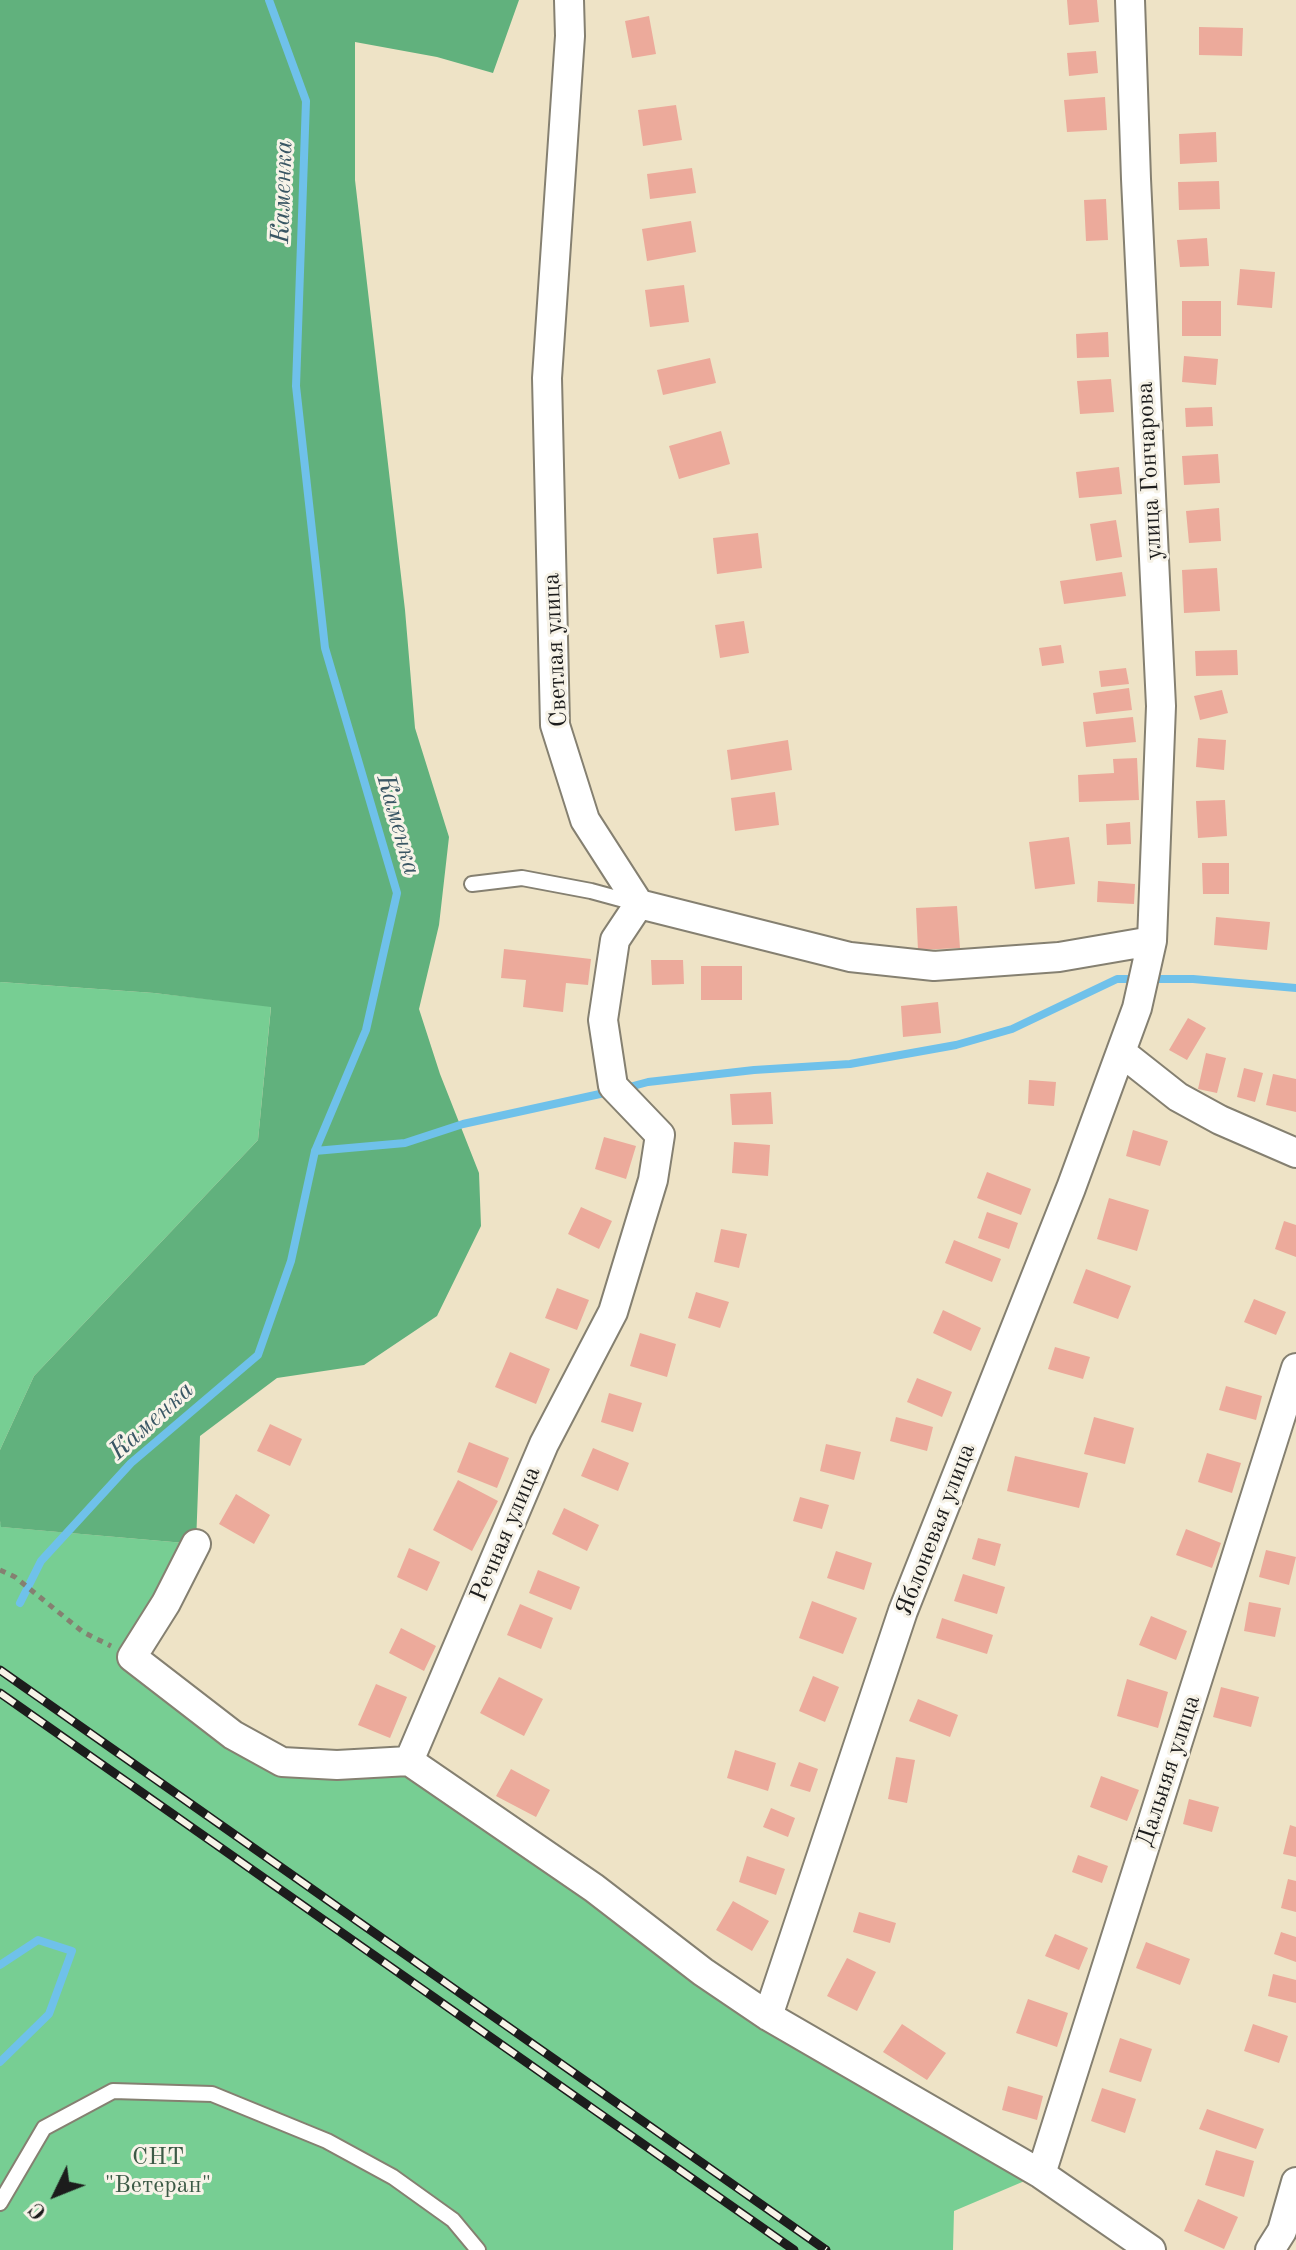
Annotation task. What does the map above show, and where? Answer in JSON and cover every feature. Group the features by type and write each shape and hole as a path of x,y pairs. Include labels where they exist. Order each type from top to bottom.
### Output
{"street":[{"name":"Светлая улица","path":"569,0 570,36 547,378 555,725 585,820 639,904"},
{"name":"улица Гончарова","path":"1130,0 1161,706 1149,955 1137,1008"},
{"path":"639,904 850,957 934,966 1059,957 1149,955"},
{"name":"Речная улица","path":"409,1761 544,1444 613,1312 653,1180 660,1135 613,1086 603,1020 615,940 639,904"},
{"name":"Яблоневая улица","path":"768,2016 903,1611 1071,1188 1137,1008"},
{"path":"1121,1052 1178,1097 1220,1120 1296,1153"},
{"name":"Дальняя улица","path":"1041,2174 1296,1368"},
{"path":"196,1544 166,1603 132,1657 233,1735 282,1762 337,1765 409,1761 594,1888 703,1972 768,2016 1041,2174 1151,2250"},
{"path":"1270,2250 1282,2231 1296,2182"}],"lane":[{"path":"472,884 522,878 639,904"},
{"path":"0,2203 44,2128 113,2091 212,2094 327,2141 393,2177 453,2220 478,2250"}],"path":[{"path":"0,1570 15,1577 83,1632 132,1657"}],"green space":[{"path":"0,0 519,0 493,73 437,57 355,42 355,180 405,610 415,728 449,837 439,925 419,1009 440,1074 479,1173 481,1226 437,1316 364,1365 277,1378 200,1436 196,1544 1,1527 0,1521 0,1450 34,1376 258,1140 271,1007 154,993 0,982"},
{"path":"0,982 154,993 271,1006 258,1140 34,1376 0,1450"},
{"name":"СНТ \"Ветеран\"","path":"0,1521 2,1527 196,1544 132,1657 282,1762 409,1761 594,1888 1041,2174 954,2211 953,2250 0,2250"}],"building":[{"path":"1067,0 1097,0 1099,22 1069,25"},
{"path":"649,16 656,54 632,58 625,21"},
{"path":"1199,27 1243,28 1242,56 1199,55"},
{"path":"1096,51 1098,73 1069,76 1067,53"},
{"path":"1105,97 1107,130 1067,132 1064,100"},
{"path":"676,105 682,140 643,146 638,110"},
{"path":"1216,132 1217,162 1180,164 1179,134"},
{"path":"692,168 696,193 650,199 647,174"},
{"path":"1219,181 1220,209 1179,210 1178,182"},
{"path":"1106,199 1108,240 1086,241 1084,200"},
{"path":"691,221 696,252 647,261 642,229"},
{"path":"1207,238 1209,266 1180,267 1177,240"},
{"path":"1240,269 1275,272 1272,308 1237,305"},
{"path":"684,285 689,322 650,327 645,290"},
{"path":"1182,301 1221,301 1221,336 1182,336"},
{"path":"1108,332 1109,357 1077,358 1076,334"},
{"path":"1184,356 1218,359 1216,385 1182,382"},
{"path":"710,358 716,383 663,395 657,370"},
{"path":"1111,379 1114,412 1080,414 1077,381"},
{"path":"1212,407 1213,426 1186,427 1185,408"},
{"path":"721,431 730,464 679,479 669,446"},
{"path":"1218,454 1220,483 1184,485 1182,456"},
{"path":"1119,467 1122,494 1079,498 1076,472"},
{"path":"1219,508 1221,541 1189,543 1186,511"},
{"path":"1116,520 1122,557 1096,561 1090,524"},
{"path":"758,533 762,568 717,574 713,538"},
{"path":"1217,568 1220,611 1184,613 1182,570"},
{"path":"1122,572 1126,596 1064,604 1060,581"},
{"path":"744,621 749,653 720,658 715,625"},
{"path":"1061,645 1064,663 1042,666 1039,648"},
{"path":"1237,650 1238,675 1196,676 1195,651"},
{"path":"1126,668 1129,684 1101,687 1099,671"},
{"path":"1129,688 1132,710 1096,714 1093,693"},
{"path":"1222,690 1228,713 1200,720 1194,696"},
{"path":"1133,717 1136,742 1086,747 1083,722"},
{"path":"1198,738 1226,740 1224,770 1196,767"},
{"path":"788,740 792,770 731,780 727,750"},
{"path":"1137,758 1139,800 1079,802 1078,775 1114,773 1113,759"},
{"path":"775,792 779,825 735,831 731,798"},
{"path":"1225,800 1227,836 1198,838 1196,801"},
{"path":"1130,822 1131,844 1107,845 1106,824"},
{"path":"1069,837 1075,884 1035,889 1029,842"},
{"path":"1202,863 1229,863 1229,894 1203,894"},
{"path":"1098,881 1135,884 1134,904 1097,902"},
{"path":"957,906 960,948 918,950 916,908"},
{"path":"1216,917 1270,922 1267,950 1214,945"},
{"path":"504,949 591,959 588,985 566,983 563,1012 523,1007 526,980 501,978"},
{"path":"651,960 683,960 684,984 652,985"},
{"path":"701,966 742,966 742,1000 701,1000"},
{"path":"938,1002 941,1033 903,1037 901,1006"},
{"path":"1188,1018 1206,1028 1187,1060 1169,1050"},
{"path":"1206,1053 1226,1058 1217,1093 1198,1089"},
{"path":"1244,1068 1263,1073 1255,1102 1237,1097"},
{"path":"1273,1074 1296,1079 1296,1112 1266,1105"},
{"path":"1029,1080 1056,1082 1054,1106 1028,1104"},
{"path":"771,1092 773,1124 732,1125 730,1094"},
{"path":"1133,1130 1168,1141 1160,1166 1126,1156"},
{"path":"604,1137 636,1146 626,1179 595,1169"},
{"path":"734,1142 770,1145 768,1176 732,1173"},
{"path":"987,1172 1031,1189 1021,1215 977,1198"},
{"path":"1109,1198 1149,1210 1137,1251 1097,1239"},
{"path":"581,1207 612,1221 599,1249 568,1234"},
{"path":"987,1212 1018,1223 1009,1249 978,1238"},
{"path":"1284,1221 1296,1225 1296,1257 1275,1249"},
{"path":"721,1229 747,1234 739,1268 714,1262"},
{"path":"954,1240 1001,1259 992,1282 945,1263"},
{"path":"1086,1269 1131,1286 1118,1319 1073,1303"},
{"path":"557,1288 589,1300 577,1330 545,1318"},
{"path":"696,1292 729,1302 720,1328 688,1318"},
{"path":"1254,1299 1286,1312 1276,1335 1244,1322"},
{"path":"943,1310 981,1328 971,1351 933,1333"},
{"path":"640,1333 676,1344 667,1377 630,1366"},
{"path":"1055,1347 1090,1357 1083,1379 1048,1369"},
{"path":"510,1352 550,1369 536,1404 495,1387"},
{"path":"917,1378 952,1392 942,1417 907,1402"},
{"path":"1226,1386 1262,1396 1256,1420 1219,1410"},
{"path":"609,1393 642,1403 633,1432 601,1422"},
{"path":"896,1417 933,1427 927,1451 890,1441"},
{"path":"1094,1417 1134,1428 1125,1464 1084,1454"},
{"path":"270,1424 302,1439 290,1466 257,1451"},
{"path":"469,1442 509,1458 497,1488 457,1472"},
{"path":"826,1444 861,1452 854,1480 820,1471"},
{"path":"593,1448 629,1463 618,1491 581,1476"},
{"path":"1207,1453 1241,1463 1232,1493 1198,1482"},
{"path":"1015,1456 1088,1473 1079,1508 1007,1491"},
{"path":"458,1480 498,1501 472,1551 433,1530"},
{"path":"236,1494 270,1515 254,1544 219,1524"},
{"path":"800,1497 829,1505 822,1529 793,1521"},
{"path":"564,1508 599,1525 587,1551 552,1534"},
{"path":"1186,1529 1221,1543 1212,1568 1176,1555"},
{"path":"978,1538 1001,1544 995,1566 972,1559"},
{"path":"409,1548 440,1562 427,1591 397,1577"},
{"path":"1266,1550 1296,1557 1289,1585 1259,1577"},
{"path":"836,1551 872,1563 864,1590 827,1578"},
{"path":"538,1570 580,1587 571,1610 529,1593"},
{"path":"963,1574 1005,1587 997,1614 954,1601"},
{"path":"812,1601 857,1618 843,1654 799,1638"},
{"path":"1249,1602 1281,1608 1275,1637 1244,1631"},
{"path":"520,1604 553,1618 541,1649 507,1635"},
{"path":"1151,1616 1187,1631 1176,1660 1139,1645"},
{"path":"942,1618 993,1635 987,1654 936,1638"},
{"path":"401,1628 436,1646 424,1671 389,1653"},
{"path":"813,1676 839,1687 825,1722 799,1711"},
{"path":"499,1677 543,1699 524,1736 480,1713"},
{"path":"1127,1679 1168,1692 1158,1728 1117,1716"},
{"path":"376,1684 407,1697 390,1738 358,1725"},
{"path":"1221,1687 1259,1697 1251,1727 1213,1717"},
{"path":"918,1699 958,1715 950,1737 909,1721"},
{"path":"735,1750 776,1763 768,1791 727,1778"},
{"path":"896,1757 915,1760 907,1803 888,1799"},
{"path":"799,1762 818,1769 810,1792 790,1786"},
{"path":"511,1769 550,1790 536,1817 496,1796"},
{"path":"1101,1776 1139,1790 1127,1821 1090,1807"},
{"path":"1189,1799 1219,1807 1212,1832 1183,1824"},
{"path":"771,1808 795,1818 788,1837 763,1827"},
{"path":"1290,1825 1296,1827 1296,1857 1283,1854"},
{"path":"1078,1855 1108,1866 1102,1883 1072,1872"},
{"path":"747,1856 785,1869 776,1895 739,1882"},
{"path":"1288,1879 1296,1881 1296,1912 1281,1908"},
{"path":"733,1901 769,1921 752,1951 716,1930"},
{"path":"859,1912 896,1923 890,1943 853,1932"},
{"path":"1281,1932 1296,1937 1296,1962 1274,1954"},
{"path":"1055,1934 1088,1948 1079,1970 1045,1956"},
{"path":"1146,1942 1190,1959 1180,1985 1136,1968"},
{"path":"847,1958 876,1972 857,2011 827,1996"},
{"path":"1273,1974 1296,1980 1296,2003 1268,1996"},
{"path":"1028,1999 1068,2013 1057,2047 1016,2033"},
{"path":"902,2024 946,2053 927,2080 883,2052"},
{"path":"1253,2024 1288,2036 1279,2063 1244,2051"},
{"path":"1120,2038 1152,2049 1141,2082 1109,2072"},
{"path":"1008,2086 1043,2096 1037,2120 1002,2110"},
{"path":"1102,2088 1136,2099 1125,2133 1091,2121"},
{"path":"1207,2109 1264,2129 1256,2149 1199,2129"},
{"path":"1216,2150 1254,2161 1244,2197 1205,2185"},
{"path":"1198,2199 1238,2217 1224,2249 1184,2231"}],"waterway":[{"name":"Каменка","path":"20,1603 41,1561 131,1463 258,1355 291,1261 315,1151 366,1030 397,893 325,648 296,386 306,101 269,0"},
{"path":"622,1089 648,1082 754,1070 850,1064 956,1045 1012,1029 1117,979 1193,979 1296,988"},
{"path":"315,1151 405,1143 463,1124 609,1092"},
{"name":"Каменка","path":"0,1965 38,1940 72,1951 49,2014 0,2062"}],"railway":[{"path":"0,1670 826,2250"},
{"path":"0,1693 794,2250"}]}
